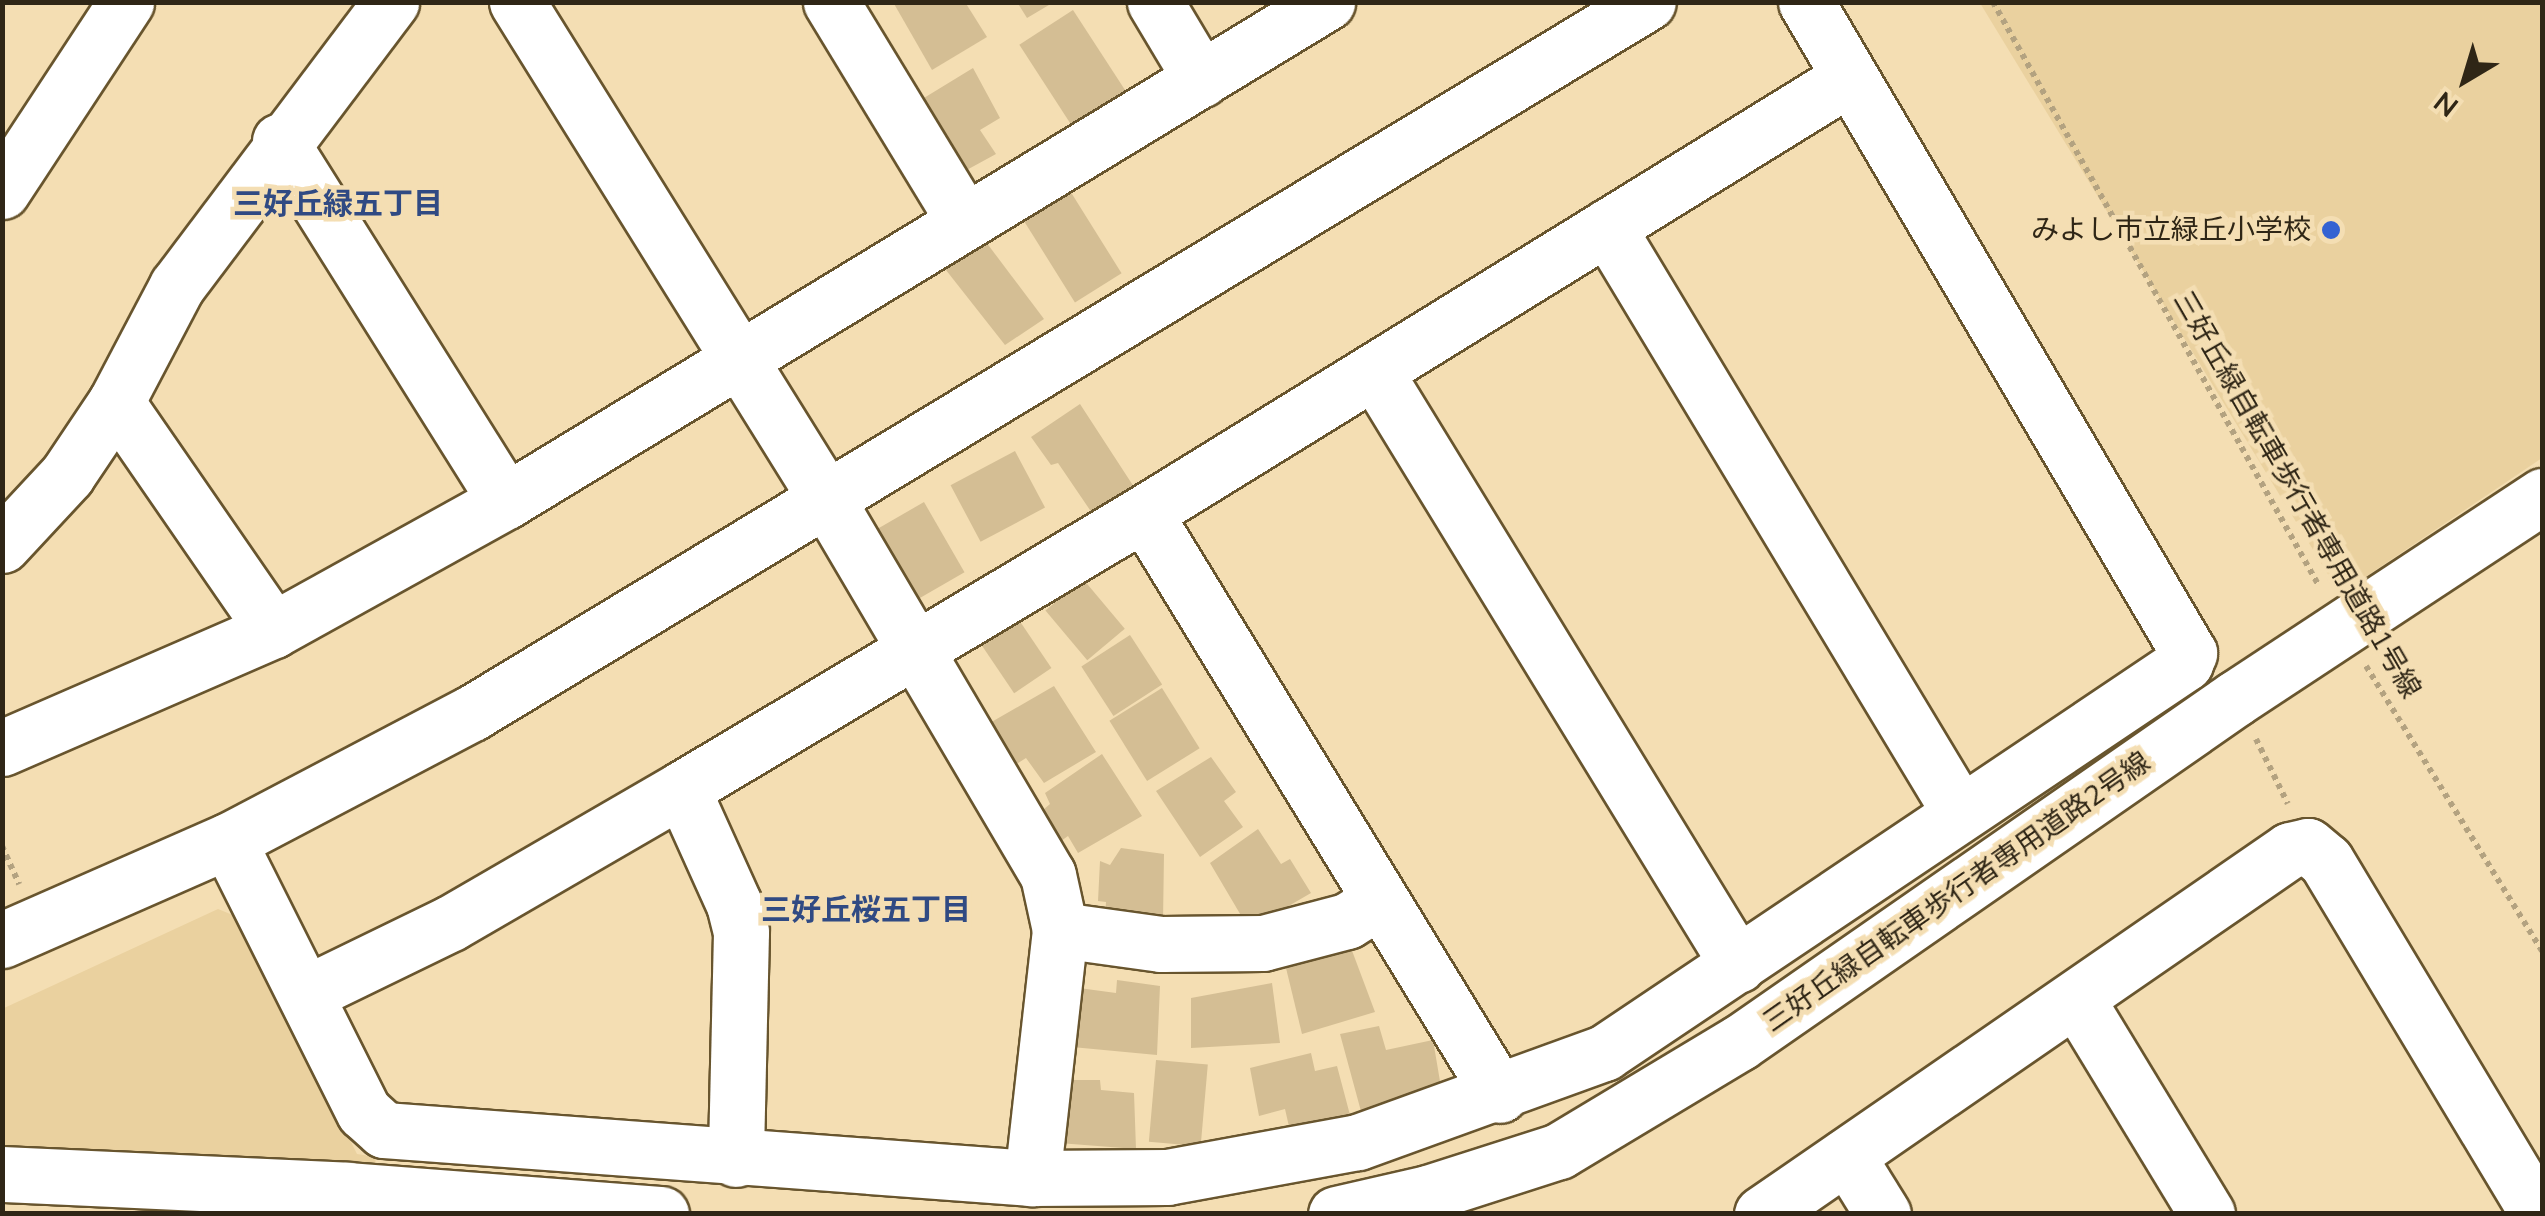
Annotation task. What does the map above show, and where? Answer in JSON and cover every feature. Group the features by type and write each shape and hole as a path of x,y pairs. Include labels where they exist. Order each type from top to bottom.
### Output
{"street":[{"path":"2,190 126,2"},
{"path":"2,545 67,476 116,402 177,286 280,141 391,2"},
{"path":"516,2 916,646 1048,876 1060,930 1032,1178"},
{"path":"831,2 963,220"},
{"path":"1155,2 1201,79"},
{"path":"2,748 273,630 506,501 1327,2"},
{"path":"2,940 228,841 472,714 1648,2"},
{"path":"228,841 364,1112 384,1130 1032,1178 1167,1177 1260,1165 1358,1142 1500,1095 1604,1053 2184,663 2188,642 1806,2"},
{"path":"307,994 451,924 682,789 916,646 1144,514 1849,78"},
{"path":"280,141 506,501"},
{"path":"1607,226 1959,811"},
{"path":"1375,372 1738,966"},
{"path":"116,402 273,630"},
{"name":"三好丘緑自転車歩行者専用道路2号線","path":"1336,1214 1428,1193 1558,1151 1739,1043 2236,698 2345,632 2542,496"},
{"path":"1144,514 1500,1095"},
{"path":"682,789 734,904 741,932 736,1159"},
{"path":"1762,1214 2290,850 2308,846 2326,861 2538,1214"},
{"path":"1060,930 1161,944 1264,943 1346,920 1380,900"},
{"path":"2077,1000 2206,1214"},
{"path":"1848,1156 1883,1214"},
{"path":"2,1174 348,1190 660,1214"}],"path":[{"name":"三好丘緑自転車歩行者専用道路1号線","path":"1993,2 2345,632 2542,951"},
{"path":"2236,698 2308,846"}],"shaded area":[{"name":"みよし市立緑丘小学校","path":"1980,3 2542,3 2542,458 2340,594"},
{"path":"218,909 240,918 357,1154 376,1157 373,1181 3,1152 2,1009"}],"building":[{"path":"893,2 965,2 987,37 932,70"},
{"path":"1017,2 1054,2 1027,18"},
{"path":"1073,10 1133,103 1080,138 1019,45"},
{"path":"973,68 1000,118 980,130 996,154 963,172 919,101"},
{"path":"1067,186 1122,273 1075,302 1020,215"},
{"path":"986,242 1044,319 1005,345 942,265"},
{"path":"1080,404 1134,487 1092,513 1058,463 1051,465 1031,437"},
{"path":"1015,451 1045,508 981,542 951,485"},
{"path":"924,502 964,572 913,602 873,532"},
{"path":"1083,579 1125,629 1087,660 1045,610"},
{"path":"1019,620 1051,668 1014,693 982,645"},
{"path":"1130,635 1162,684 1113,716 1081,667"},
{"path":"1054,686 1096,752 1044,783 1026,758 1015,765 988,724"},
{"path":"1162,688 1200,748 1147,781 1109,721"},
{"path":"1102,754 1142,816 1078,853 1068,836 1061,841 1043,810 1050,804 1045,793"},
{"path":"1211,757 1236,792 1224,801 1243,827 1200,857 1156,791"},
{"path":"1258,829 1281,864 1290,859 1311,893 1249,929 1210,863"},
{"path":"1121,848 1164,854 1163,922 1105,918 1106,902 1098,901 1100,861 1110,865"},
{"path":"1348,940 1375,1012 1302,1034 1286,968"},
{"path":"1117,980 1160,986 1157,1055 1072,1047 1079,988 1116,993"},
{"path":"1272,983 1280,1043 1191,1048 1191,998"},
{"path":"1379,1026 1386,1050 1433,1040 1443,1099 1362,1115 1340,1034"},
{"path":"1311,1053 1315,1071 1337,1066 1350,1115 1290,1131 1285,1109 1259,1116 1250,1068"},
{"path":"1156,1060 1208,1065 1201,1146 1149,1142"},
{"path":"1059,1080 1100,1080 1101,1090 1134,1093 1136,1149 1059,1143"}],"place":[{"name":"みよし市立緑丘小学校","path":"2331,230"}],"district":[{"name":"三好丘緑五丁目","path":"338,205"},
{"name":"三好丘桜五丁目","path":"866,911"}]}
